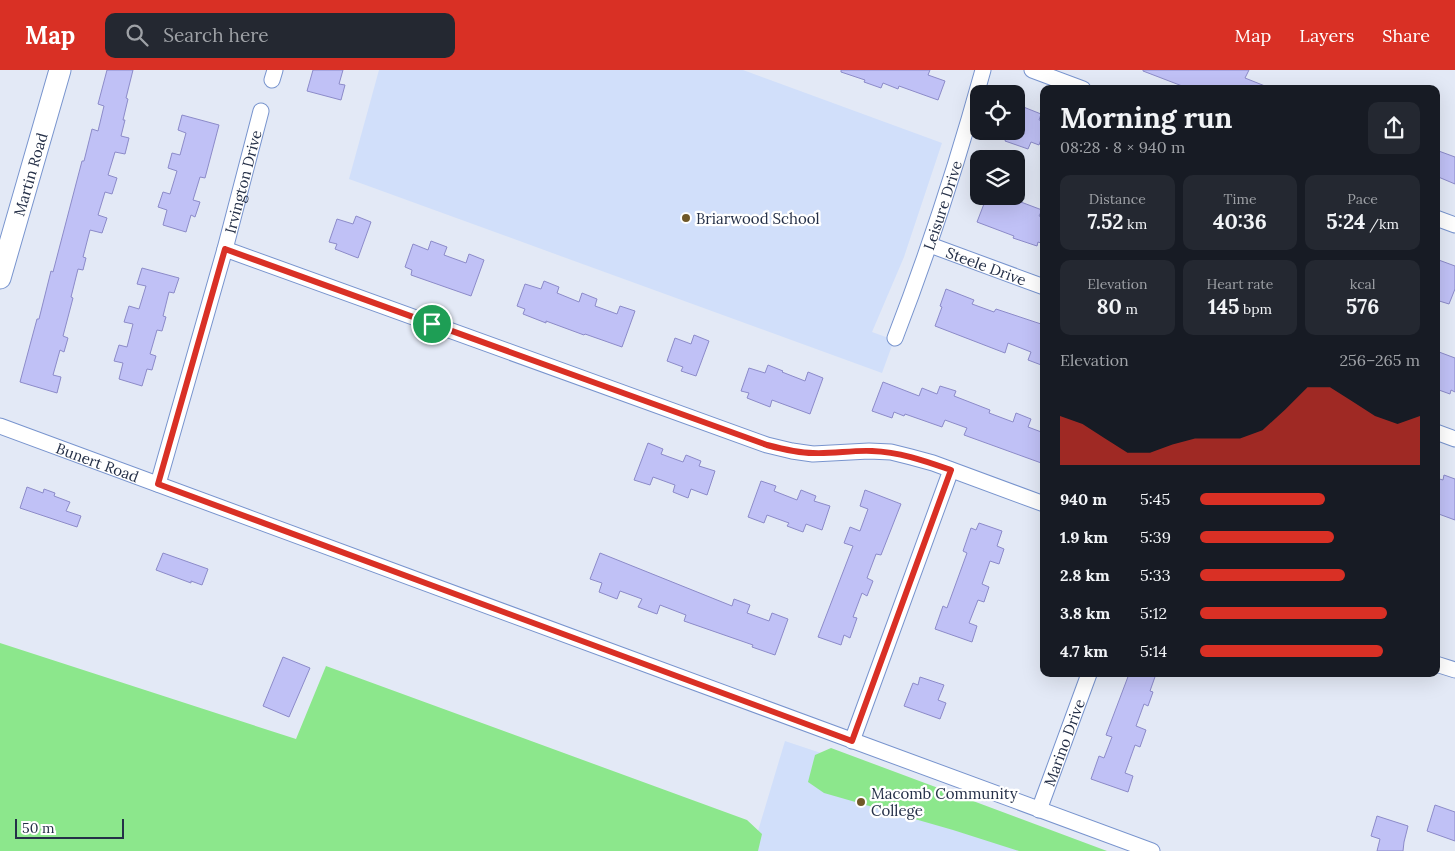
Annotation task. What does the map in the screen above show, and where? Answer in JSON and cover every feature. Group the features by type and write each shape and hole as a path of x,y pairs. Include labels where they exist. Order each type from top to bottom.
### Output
{"street":[{"name":"Martin Road","path":"0,278 60,70"},
{"name":"Leisure Drive","path":"895,338 930,245 983,70"},
{"path":"1032,70 1072,85"},
{"name":"Irvington Drive","path":"158,484 225,249 261,112"},
{"path":"1440,219 1455,225"},
{"name":"Steele Drive","path":"930,245 1040,286"},
{"path":"225,249 767,445 813,454 869,451 891,452 911,456 1040,503"},
{"name":"Bunert Road","path":"0,426 1152,851"},
{"path":"1440,433 1455,439"},
{"path":"852,741 951,470"},
{"path":"1440,665 1455,670"},
{"name":"Marino Drive","path":"1039,810 1088,677"}],"shaded area":[{"name":"Briarwood School","path":"379,70 743,70 942,143 904,257 872,332 894,340 882,373 349,179"},
{"name":"Macomb Community College","path":"785,741 821,753 1088,851 752,851"}],"green space":[{"path":"0,643 296,739 326,666 747,820 762,834 758,851 0,851"},
{"path":"831,748 1107,851 1019,851 824,793 808,782 815,755"}],"building":[{"path":"107,70 133,70 126,98 128,99 121,136 129,138 125,154 115,152 108,175 117,178 112,194 105,192 98,215 107,218 102,233 90,230 83,257 86,258 83,270 78,269 63,336 68,338 64,352 60,350 53,375 61,377 57,393 20,382 51,271 53,272 82,161 84,161 92,129 98,131 104,106 98,104"},
{"path":"313,70 343,70 339,84 345,85 341,100 307,91"},
{"path":"841,70 930,70 928,75 945,81 938,100 899,86 898,89 883,83 881,88 841,72"},
{"path":"1249,70 1245,78 1262,85 1180,85 1143,71"},
{"path":"1025,108 1040,114 1039,145 1031,142 1028,149 1005,141 1025,140"},
{"path":"182,115 219,125 205,178 200,177 193,200 200,202 195,217 191,215 186,232 163,225 167,210 158,207 163,192 170,194 177,171 168,168 172,153 180,155 186,133 178,130"},
{"path":"1440,151 1455,157 1455,184 1440,178"},
{"path":"1025,204 1040,209 1040,243 1038,242 1037,246 1013,238 1014,236 977,222 984,205"},
{"path":"356,216 371,222 358,258 335,249 337,244 329,242 337,219 353,224"},
{"path":"431,241 447,247 444,255 466,263 469,254 484,260 471,296 411,275 412,270 405,267 413,244 428,250"},
{"path":"1440,260 1455,266 1455,289 1449,304 1440,301"},
{"path":"142,268 179,278 174,293 169,292 163,316 166,317 162,331 157,330 150,354 156,356 152,370 147,369 142,386 119,379 123,363 114,361 119,345 127,347 133,324 124,322 129,306 139,309 146,286 137,284"},
{"path":"544,281 559,287 557,293 579,302 582,293 597,299 595,306 617,314 620,306 635,311 622,347 523,314 525,309 517,306 525,284 541,289"},
{"path":"946,289 974,300 972,304 994,312 996,309 1040,324 1040,364 1028,360 1031,352 1008,343 1005,353 935,326 942,307 940,306"},
{"path":"694,335 709,341 696,376 681,371 683,367 667,361 675,338 691,344"},
{"path":"1440,352 1455,358 1455,392 1451,390 1450,394 1440,390"},
{"path":"768,365 805,381 808,372 823,378 810,414 772,400 770,407 747,398 749,393 741,391 749,368 765,373"},
{"path":"883,382 919,396 922,388 937,394 940,386 956,391 954,396 990,410 989,413 1013,422 1016,413 1031,419 1028,427 1040,432 1040,463 964,435 967,428 945,420 942,427 905,414 904,416 894,412 892,418 872,411"},
{"path":"648,443 663,449 661,454 683,462 686,455 701,461 699,466 715,471 707,495 691,489 688,498 673,492 675,485 653,477 650,485 634,480"},
{"path":"1444,475 1455,479 1455,520 1440,514 1440,479 1443,480"},
{"path":"761,481 776,486 774,491 797,500 801,490 816,496 814,501 830,506 822,530 806,524 803,532 787,526 789,523 767,515 764,523 748,517"},
{"path":"27,487 43,493 44,489 55,493 54,496 70,502 66,511 81,516 77,527 20,508"},
{"path":"865,490 901,504 881,555 876,554 867,578 873,581 867,596 862,593 853,617 857,618 850,638 844,635 841,645 818,637 853,546 844,543 850,527 860,531 868,509 860,506"},
{"path":"979,523 1002,531 997,546 1004,549 999,564 990,561 982,584 989,587 984,602 978,600 969,623 977,626 972,642 935,629 943,606 947,608 967,553 963,551 971,528 976,530"},
{"path":"163,553 208,569 202,585 191,581 191,583 156,570"},
{"path":"600,553 732,606 734,599 750,605 747,613 769,621 772,613 788,619 775,655 752,647 753,645 684,621 686,615 660,605 657,614 638,607 642,599 620,591 617,599 599,592 602,583 590,579"},
{"path":"283,657 310,668 289,717 263,706"},
{"path":"920,677 944,685 938,700 946,703 940,719 904,706 913,683 918,685"},
{"path":"1128,677 1155,677 1150,691 1153,692 1148,706 1144,704 1136,726 1146,730 1140,747 1135,745 1125,773 1133,776 1128,792 1091,779 1099,756 1104,758 1112,737 1106,735"},
{"path":"1435,805 1455,812 1455,841 1427,831"},
{"path":"1377,816 1408,826 1403,851 1377,851 1380,839 1371,836"}],"place":[{"name":"Briarwood School","path":"686,218"},
{"name":"Macomb Community College","path":"861,802"}],"route":[{"path":"225,249 432,324 767,445 813,454 869,451 891,452 911,456 951,470 852,741 158,484 225,249"}]}
